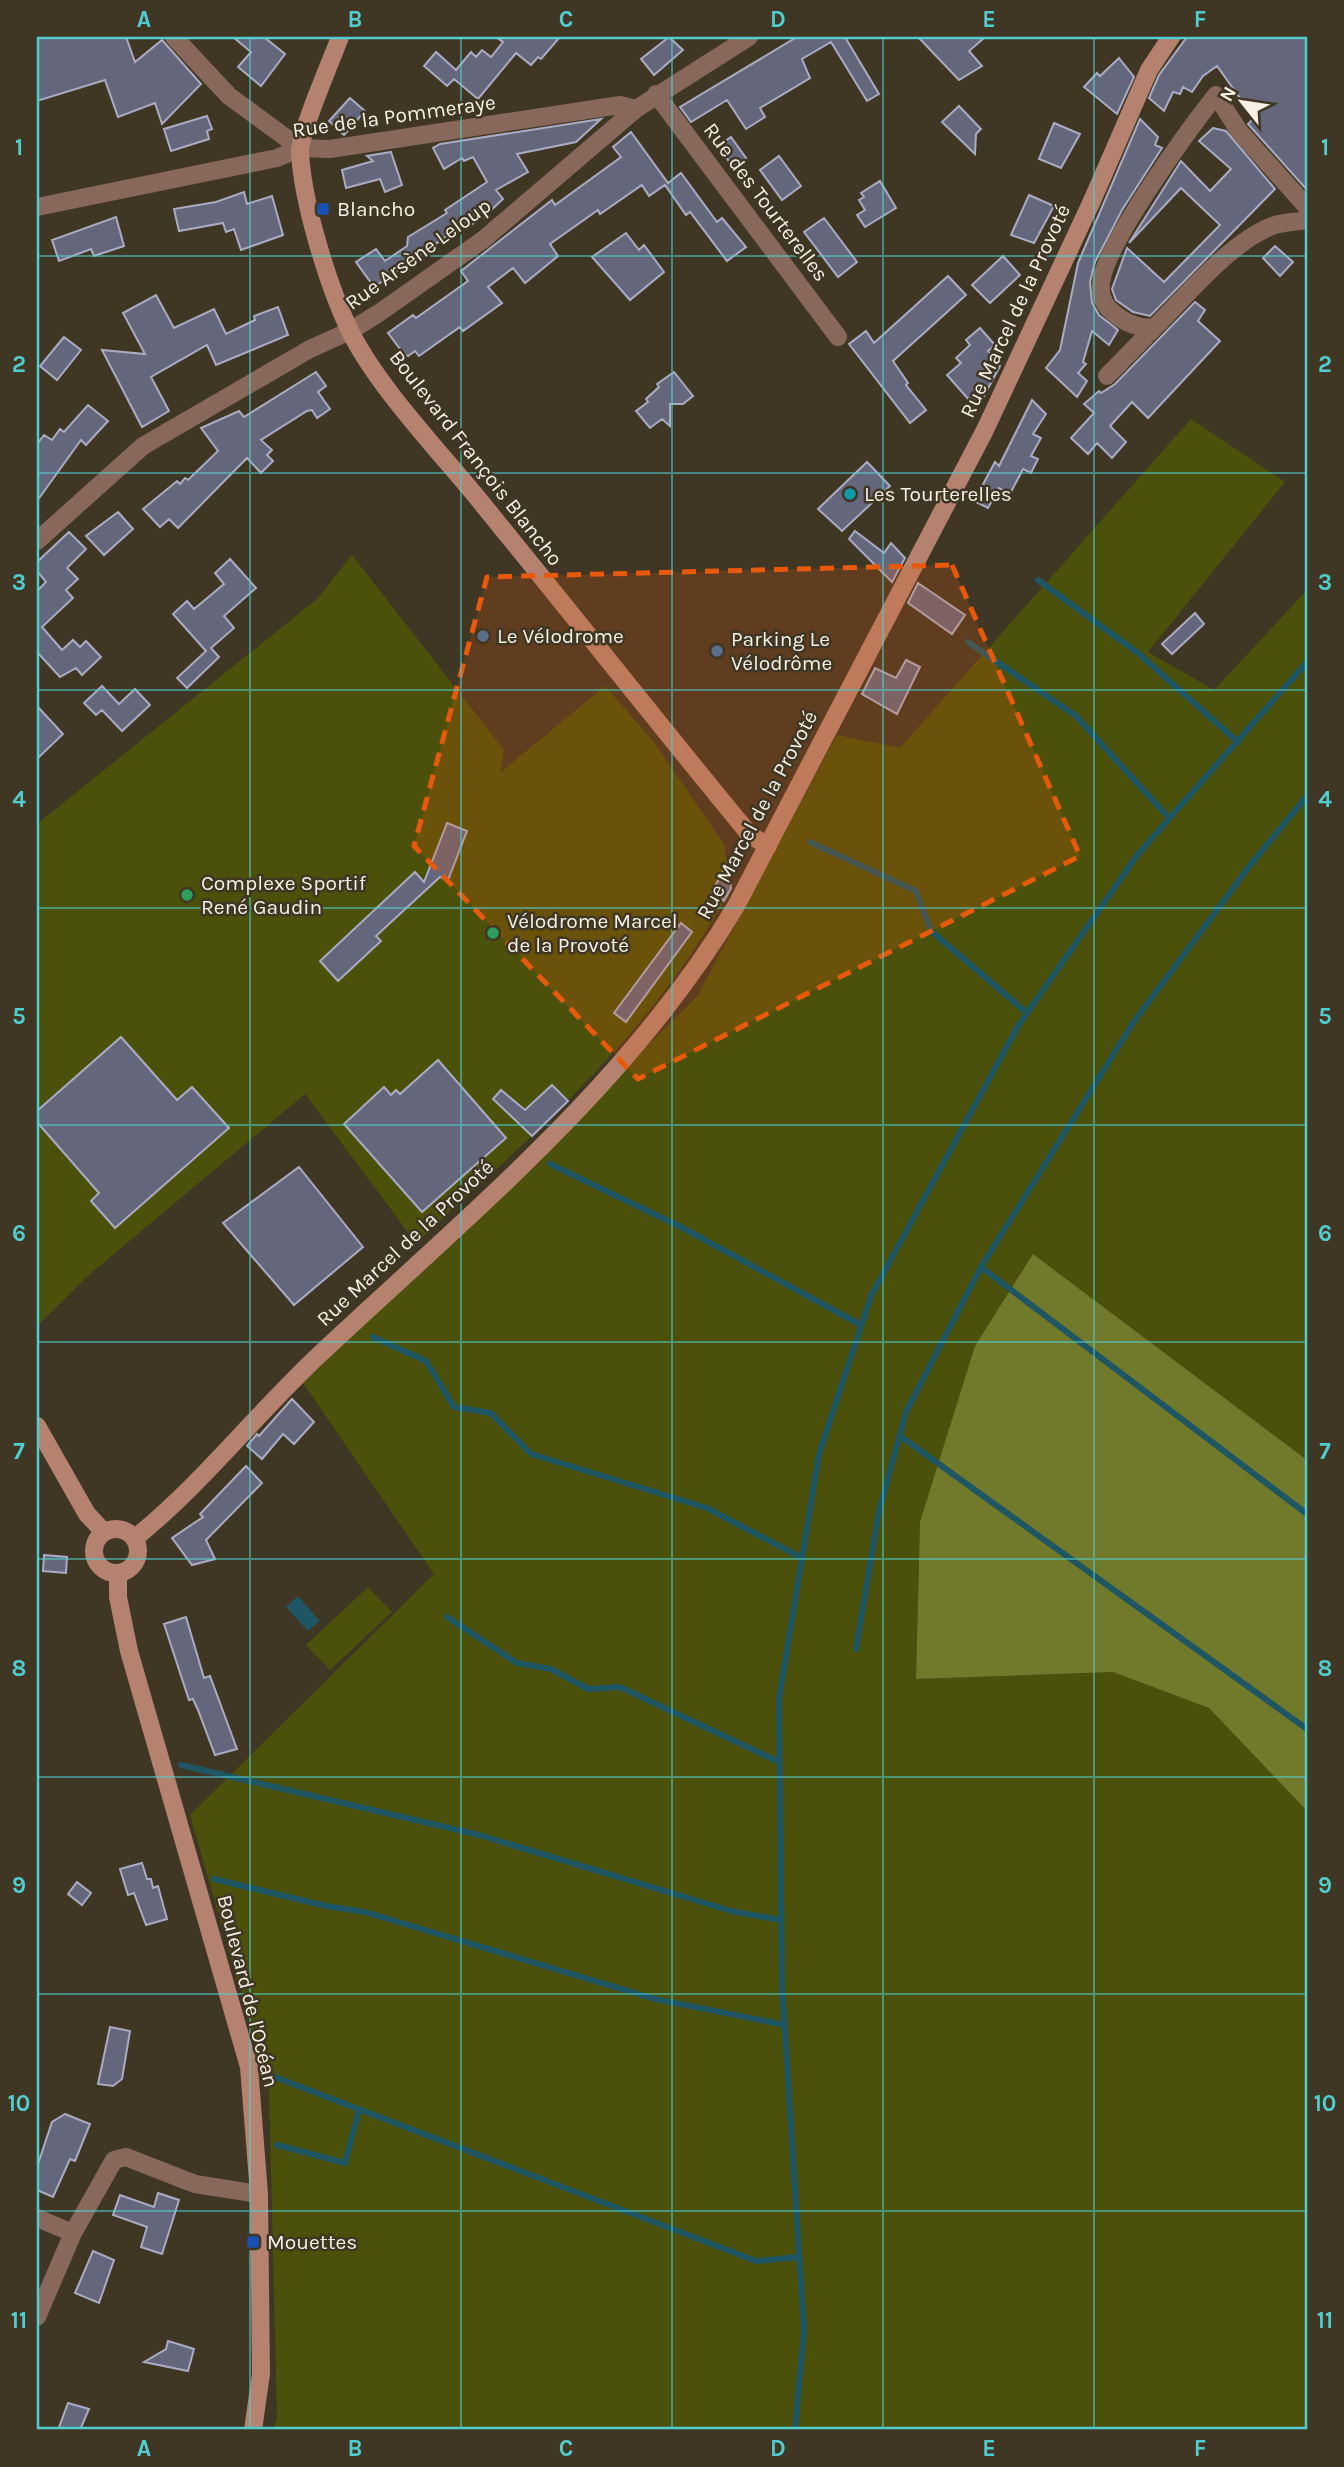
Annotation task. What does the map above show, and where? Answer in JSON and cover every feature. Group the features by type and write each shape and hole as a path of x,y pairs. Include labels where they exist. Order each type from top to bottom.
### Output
{"main road":[{"name":"Boulevard François Blancho","path":"340,37 300,148 304,181 317,234 350,331 379,375 528,562 744,827 768,846"},
{"name":"Rue Marcel de la Provoté","path":"135,1538 167,1513 270,1402 608,1080 696,970 736,906 985,430 1081,226 1149,70 1171,37"},
{"path":"37,1426 88,1514 104,1532"},
{"path":"124,1530 135,1538 138,1545 137,1561 132,1567 118,1573 104,1570 95,1558 95,1544 104,1532 124,1530"},
{"name":"Boulevard de l'Océan","path":"118,1573 118,1597 129,1651 249,2067 259,2194 261,2374 259,2403 253,2430"}],"street":[{"path":"174,37 229,96 300,148"},
{"name":"Rue Arsène Leloup","path":"37,541 144,446 310,349 350,331 484,239 656,94 749,37"},
{"name":"Rue des Tourterelles","path":"656,94 838,337"},
{"path":"1156,327 1147,328 1124,321 1107,310 1101,281 1125,230 1195,122 1216,95 1239,131 1307,207"},
{"name":"Rue de la Pommeraye","path":"37,207 277,158 300,148 330,149 620,105 636,109"},
{"path":"1107,376 1207,275 1248,240 1275,225 1307,220"},
{"path":"37,2318 73,2233 114,2160 126,2157 195,2184 259,2194"},
{"path":"37,2218 73,2233"}],"highlighted area":[{"path":"952,565 1080,856 638,1079 414,846 487,577"}],"green space":[{"path":"1191,419 1285,482 1148,652 1214,690 1307,590 1307,1460 1033,1254 920,1522 916,1679 1113,1672 1209,1708 1307,1811 1307,2430 272,2430 277,2419 269,2088 190,1815 434,1574 303,1383 697,997 837,735 900,748"},
{"path":"352,555 504,750 501,772 605,686 653,741 724,844 731,888 665,990 628,1036 548,1120 416,1243 305,1094 90,1274 37,1326 37,824 317,599"},
{"path":"1033,1254 1307,1460 1307,1811 1209,1708 1113,1672 916,1679 920,1522 975,1346"},
{"path":"368,1587 392,1612 330,1670 306,1645"}],"water":[{"path":"298,1596 320,1621 308,1631 286,1607"}],"building":[{"path":"37,37 126,37 135,62 162,40 201,84 162,124 155,103 118,117 105,80 37,101"},
{"path":"233,37 264,37 285,54 261,86 238,67 251,52"},
{"path":"496,37 560,37 541,59 538,57 531,65 516,53 478,99 454,79 447,86 424,66 436,52 456,70 471,52 476,57 482,50 491,57 503,42"},
{"path":"669,37 683,50 654,75 641,59"},
{"path":"797,37 845,37 879,94 867,101 831,42 802,59 810,78 760,108 765,117 746,129 727,100 691,122 680,107"},
{"path":"918,37 985,37 969,51 982,66 959,80"},
{"path":"1187,37 1307,37 1307,190 1248,124 1254,118 1217,66 1203,76 1192,92 1183,87 1180,94 1173,92 1164,111 1149,98 1159,75"},
{"path":"1119,58 1134,77 1117,114 1084,87 1097,73 1100,76"},
{"path":"350,98 365,111 344,135 329,121"},
{"path":"959,106 981,129 976,134 975,154 942,122"},
{"path":"207,116 212,129 207,131 209,139 171,151 164,129"},
{"path":"601,119 576,142 517,154 528,172 496,190 503,199 486,215 466,228 464,224 374,287 356,262 376,249 385,261 407,246 408,237 447,213 445,210 487,182 473,157 464,161 462,158 444,169 433,148 440,144"},
{"path":"1140,119 1158,137 1155,145 1162,148 1122,210 1095,262 1090,282 1092,303 1099,315 1118,330 1109,345 1092,331 1083,362 1086,364 1078,373 1087,381 1077,397 1046,368 1060,350 1078,263"},
{"path":"1054,123 1080,134 1061,168 1039,159"},
{"path":"1213,128 1226,131 1275,189 1150,316 1133,312 1116,300 1112,289 1127,248 1164,282 1220,225 1181,188 1129,243 1181,161 1210,191 1231,169 1199,141"},
{"path":"631,132 668,183 681,173 717,222 722,218 746,247 727,261 690,212 686,215 665,185 649,196 642,185 600,214 598,210 550,244 558,256 525,283 513,268 488,287 502,303 463,331 460,327 419,356 415,351 408,356 403,353 388,333 413,315 416,318 468,281 461,271 552,200 555,205 621,157 613,147"},
{"path":"731,137 746,158 733,167 718,146"},
{"path":"391,152 402,185 385,192 380,179 346,188 342,170 373,161 367,156"},
{"path":"779,156 801,186 782,200 760,170"},
{"path":"880,181 896,208 865,227 857,215 865,210 859,200 864,197 861,193"},
{"path":"244,192 247,204 272,196 283,235 241,250 234,229 226,232 223,223 179,231 174,209 216,202"},
{"path":"1029,195 1054,206 1034,243 1011,235"},
{"path":"116,217 124,246 94,256 91,249 59,261 52,240"},
{"path":"824,218 857,262 838,277 804,232"},
{"path":"626,233 639,250 644,245 664,272 630,300 592,257"},
{"path":"1275,246 1293,262 1280,276 1263,258"},
{"path":"1003,256 1020,275 990,303 972,285"},
{"path":"948,276 966,295 893,361 908,383 906,385 926,410 910,423 849,344 866,331 874,343"},
{"path":"156,295 174,328 214,309 226,334 255,320 254,316 278,307 288,335 216,365 207,345 151,377 169,411 142,427 102,350 145,354 123,313"},
{"path":"1195,302 1205,310 1198,321 1220,341 1148,418 1132,402 1110,426 1126,442 1112,458 1097,443 1088,454 1071,438 1094,413 1084,404 1099,391 1101,393 1115,384"},
{"path":"980,328 995,345 988,351 1000,366 977,409 947,375 961,363 956,358 970,345 966,340"},
{"path":"64,337 81,350 57,380 40,366"},
{"path":"316,372 326,386 318,392 330,409 317,418 312,410 307,411 261,440 272,450 267,455 273,461 261,473 247,458 178,528 169,519 160,527 143,509 177,481 180,484 185,478 188,480 218,451 201,428 239,411 244,417"},
{"path":"674,372 693,396 683,404 670,404 670,426 662,419 650,428 636,411 648,402 646,399 659,387 657,384"},
{"path":"1032,400 1046,414 1033,434 1041,438 1031,456 1038,459 1031,473 1023,469 1010,494 999,488 988,508 974,501 995,462 999,466"},
{"path":"88,405 108,421 86,445 81,440 37,501 37,444 44,435 52,440 60,429 64,432"},
{"name":"Les Tourterelles","path":"867,462 890,486 842,531 818,509"},
{"path":"118,512 133,529 104,555 86,536"},
{"path":"855,531 884,553 891,543 905,558 892,582 849,539"},
{"path":"69,532 86,549 67,568 78,579 66,590 73,598 42,627 62,650 73,640 80,647 86,641 101,657 82,675 76,668 60,677 37,652 37,591 46,582 37,571 37,562"},
{"path":"230,559 256,588 224,616 234,628 211,648 219,657 187,688 177,678 206,651 173,614 187,601 194,609 224,584 215,573"},
{"path":"918,583 965,615 952,634 908,603"},
{"path":"1195,613 1204,624 1172,654 1162,644"},
{"path":"906,660 920,667 897,714 862,694 875,668 896,678"},
{"path":"102,686 119,704 135,689 150,705 122,731 102,710 96,715 84,703"},
{"path":"37,706 63,734 37,759"},
{"path":"447,823 467,831 448,880 440,877 376,936 381,941 338,981 320,961 415,872 424,882"},
{"path":"727,863 731,888 724,901 711,894"},
{"path":"681,923 692,932 626,1022 614,1013"},
{"path":"121,1037 177,1100 192,1087 229,1128 115,1228 91,1201 99,1193 37,1122 37,1111"},
{"path":"438,1060 506,1138 422,1212 344,1124 384,1087 391,1095 396,1090 400,1094"},
{"path":"552,1085 568,1101 532,1136 493,1099 501,1090 525,1110"},
{"path":"299,1167 363,1247 294,1305 223,1223"},
{"path":"292,1399 314,1422 294,1444 283,1434 262,1459 247,1446"},
{"path":"246,1466 262,1483 206,1540 215,1559 192,1565 172,1538 203,1517 200,1514"},
{"path":"44,1555 67,1557 66,1573 43,1571"},
{"path":"186,1617 204,1678 210,1676 237,1749 215,1755 193,1699 189,1700 164,1624"},
{"path":"142,1863 153,1888 158,1886 167,1919 146,1925 134,1893 128,1895 120,1869"},
{"path":"77,1882 91,1893 82,1905 68,1894"},
{"path":"110,2027 130,2031 122,2079 113,2086 98,2084"},
{"path":"65,2114 90,2124 75,2161 70,2159 53,2197 37,2190 37,2167 52,2122"},
{"path":"158,2193 179,2200 162,2254 141,2247 147,2227 113,2215 120,2195 154,2207"},
{"path":"93,2251 114,2260 99,2303 75,2293"},
{"path":"168,2341 194,2349 188,2371 144,2362 166,2349"},
{"path":"68,2403 89,2409 80,2430 58,2430"}],"waterway":[{"path":"1038,580 1138,653 1238,742"},
{"path":"968,642 1076,716 1169,818"},
{"path":"795,2430 804,2330 782,1985 779,1699 819,1454 871,1296 1018,1026 1138,854 1307,662"},
{"path":"856,1649 879,1511 906,1412 981,1267 1133,1023 1251,864 1307,796"},
{"path":"810,842 916,891 931,931 1027,1013"},
{"path":"550,1164 679,1226 861,1325"},
{"path":"981,1267 1307,1514"},
{"path":"373,1337 426,1361 454,1407 491,1413 531,1454 707,1508 802,1558"},
{"path":"900,1436 1307,1729"},
{"path":"447,1617 517,1663 551,1669 588,1689 620,1687 779,1762"},
{"path":"181,1765 479,1835 731,1911 781,1920"},
{"path":"214,1879 326,1906 365,1912 655,1999 785,2025"},
{"path":"267,2074 756,2261 799,2257"},
{"path":"277,2145 345,2163 359,2110"}],"place":[{"name":"Blancho","path":"323,209"},
{"name":"Les Tourterelles","path":"850,494"},
{"name":"Le Vélodrome","path":"483,636"},
{"name":"Parking Le Vélodrôme","path":"717,651"},
{"name":"Complexe Sportif René Gaudin","path":"187,895"},
{"name":"Vélodrome Marcel de la Provoté","path":"493,933"},
{"name":"Mouettes","path":"253,2242"}]}
